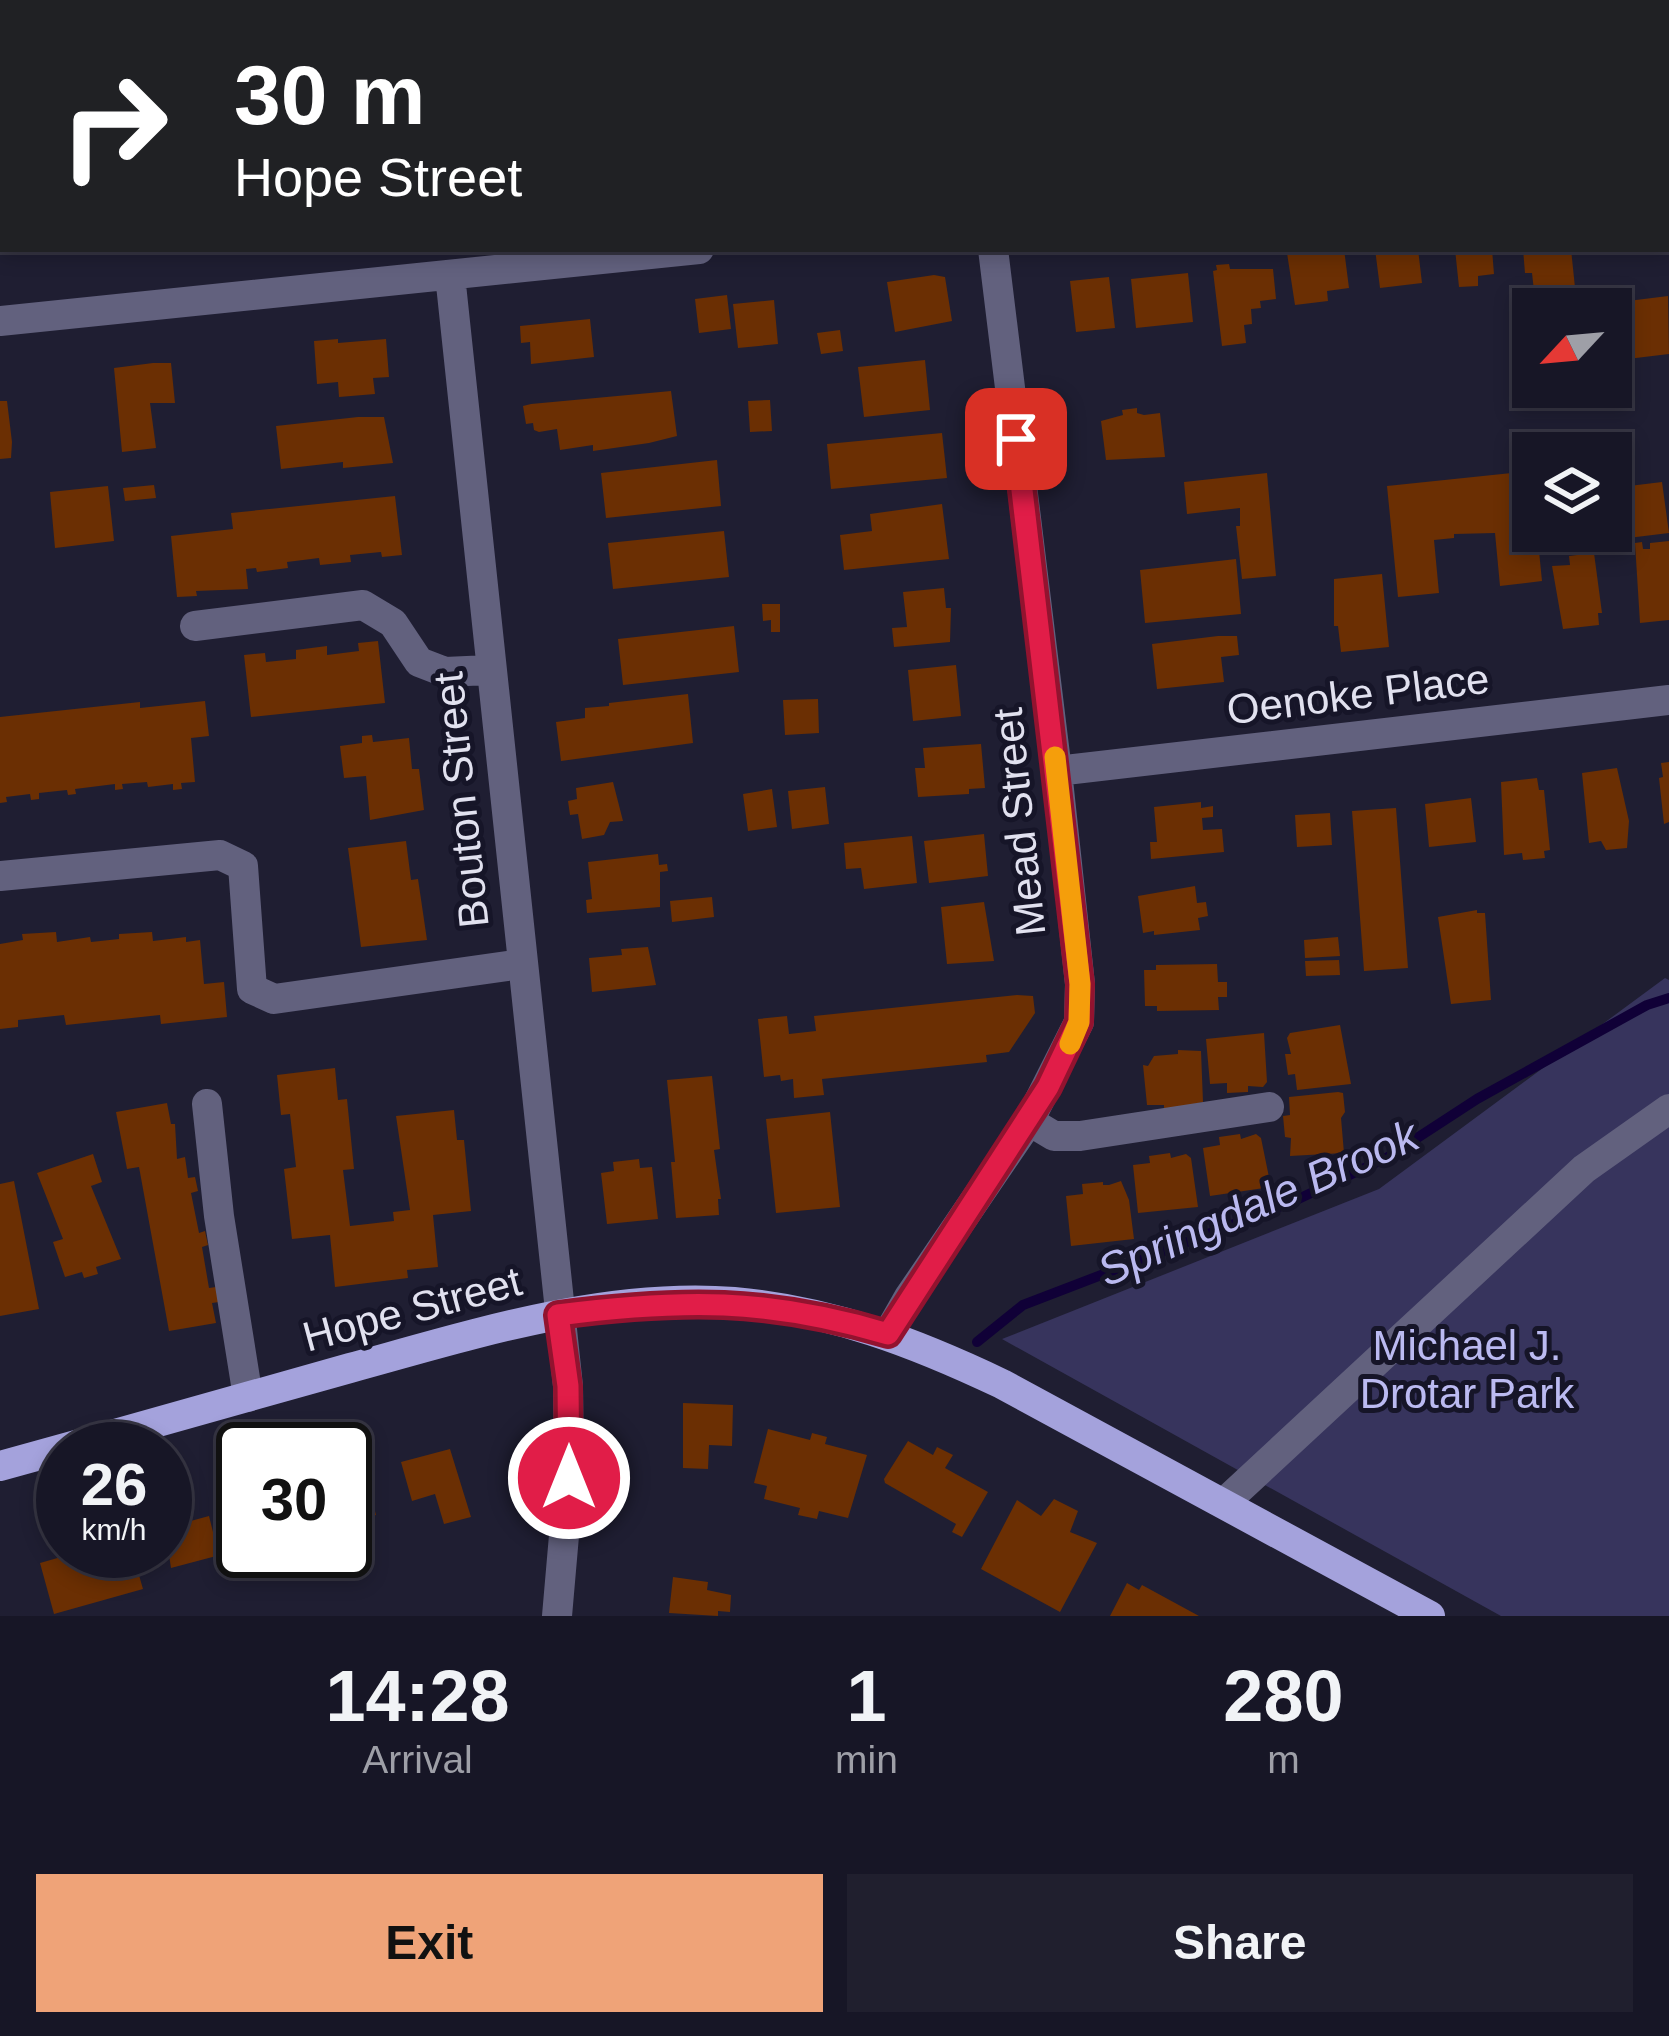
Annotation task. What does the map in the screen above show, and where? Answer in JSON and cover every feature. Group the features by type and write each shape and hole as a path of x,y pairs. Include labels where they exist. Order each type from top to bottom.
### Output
{"main road":[{"name":"Hope Street","path":"0,1466 558,1315 638,1304 732,1302 819,1316 888,1334 1002,1384 1430,1616"}],"street":[{"path":"0,321 450,275 486,260 641,252"},
{"name":"Mead Street","path":"888,1334 1029,1121 1079,1022 1080,984 1057,771 993,252"},
{"name":"Bouton Street","path":"450,275 568,1386 569,1478 557,1616"},
{"path":"195,626 363,605 393,623 419,662 445,672 490,670"},
{"name":"Oenoke Place","path":"1057,771 1669,700"},
{"path":"0,876 220,855 243,866 252,989 274,999 521,964"},
{"path":"207,1104 219,1216 248,1396"},
{"path":"1029,1121 1054,1136 1080,1136 1269,1107"},
{"path":"1224,1503 1584,1169 1669,1109"}],"green space":[{"name":"Michael J. Drotar Park","path":"1665,978 1669,980 1669,1616 1501,1616 1002,1339 1379,1189"}],"building":[{"path":"1344,252 1349,288 1327,291 1328,301 1295,305 1287,253"},
{"path":"1375,252 1418,252 1422,283 1380,288"},
{"path":"1455,252 1492,252 1494,274 1478,276 1478,286 1459,287"},
{"path":"1523,252 1571,252 1575,288 1534,288 1532,273 1525,273"},
{"path":"1229,264 1230,269 1273,269 1276,299 1260,301 1261,308 1251,309 1252,324 1244,325 1246,343 1222,346 1213,271 1216,265"},
{"path":"1188,273 1193,322 1136,328 1131,279"},
{"path":"945,277 952,321 895,332 887,282"},
{"path":"1109,277 1115,328 1076,332 1070,281"},
{"path":"727,295 731,329 699,333 695,299"},
{"path":"1668,296 1669,354 1632,358 1632,300"},
{"path":"774,300 778,344 738,348 733,304"},
{"path":"590,319 594,357 531,364 530,342 521,343 520,326"},
{"path":"840,330 843,351 821,354 817,333"},
{"path":"338,339 338,343 386,339 389,377 373,378 375,394 339,397 338,382 317,384 314,341"},
{"path":"925,360 930,410 864,417 858,367"},
{"path":"171,363 175,403 150,403 156,448 122,452 114,368"},
{"path":"671,391 677,436 593,451 593,445 560,450 557,429 534,430 533,423 526,424 523,406 531,404"},
{"path":"770,400 772,431 750,432 748,401"},
{"path":"0,401 7,401 11,458 0,459"},
{"path":"1137,408 1144,415 1160,413 1165,457 1106,460 1101,421"},
{"path":"384,417 393,463 343,468 343,462 281,469 276,426"},
{"path":"942,433 947,478 831,489 827,444"},
{"path":"717,460 721,506 606,518 601,473"},
{"path":"1267,473 1276,576 1242,579 1236,526 1240,526 1240,508 1187,514 1184,482"},
{"path":"1512,473 1512,552 1539,552 1542,581 1500,586 1495,533 1454,534 1454,538 1434,540 1439,593 1398,597 1387,486"},
{"path":"1662,482 1669,533 1632,538 1632,486"},
{"path":"154,485 156,498 125,501 123,488"},
{"path":"108,486 114,541 55,548 50,492"},
{"path":"395,496 402,555 382,557 381,552 350,555 351,562 320,565 319,558 287,562 288,568 246,569 248,589 196,591 197,596 177,597 171,536 233,529 231,513"},
{"path":"942,504 949,559 844,570 840,535 872,531 870,514"},
{"path":"724,531 729,577 613,589 608,543"},
{"path":"1669,541 1669,620 1640,623 1635,543 1650,549 1650,543"},
{"path":"1594,553 1602,613 1598,613 1599,625 1563,629 1552,566 1570,565 1569,556"},
{"path":"1236,559 1241,614 1145,623 1140,570"},
{"path":"1382,574 1389,647 1341,652 1338,626 1334,626 1334,579"},
{"path":"944,588 946,608 951,608 950,642 894,647 892,628 907,627 903,592"},
{"path":"762,604 780,604 780,632 771,632 771,620 763,621"},
{"path":"734,626 739,672 623,685 618,639"},
{"path":"1237,636 1239,655 1221,657 1224,682 1157,689 1152,644"},
{"path":"378,641 385,703 251,717 244,655 265,653 266,662 296,659 296,650 327,646 327,655 359,651 358,643"},
{"path":"956,665 961,716 913,721 908,670"},
{"path":"688,694 693,743 561,761 556,722 585,718 585,708"},
{"path":"818,699 819,733 785,735 783,700"},
{"path":"205,701 209,736 191,738 195,782 181,783 182,789 173,790 173,784 148,787 147,782 122,784 123,789 115,790 115,784 75,789 76,794 68,795 67,790 39,793 39,799 31,800 30,794 6,797 7,802 0,803 0,717 140,702 140,708"},
{"path":"372,735 373,742 409,738 424,810 370,820 366,776 344,778 340,746 362,743 362,736"},
{"path":"981,744 985,788 969,789 969,794 918,797 915,768 925,768 923,748"},
{"path":"1669,762 1669,822 1664,824 1659,778 1663,777 1661,763"},
{"path":"1617,768 1629,821 1627,848 1606,850 1601,841 1589,843 1582,773"},
{"path":"1537,778 1539,790 1544,790 1550,850 1544,851 1545,858 1523,860 1522,853 1504,855 1501,782"},
{"path":"613,782 623,821 610,822 604,835 582,839 578,814 570,815 568,801 577,799 576,788"},
{"path":"825,787 829,824 792,829 788,791"},
{"path":"772,789 777,827 748,831 743,794"},
{"path":"1471,798 1476,842 1429,847 1425,804"},
{"path":"1201,802 1201,808 1213,806 1213,817 1202,818 1203,830 1222,829 1224,852 1151,859 1150,842 1157,842 1154,807"},
{"path":"1396,808 1408,968 1364,971 1352,811"},
{"path":"1330,813 1332,845 1297,847 1295,815"},
{"path":"984,834 988,876 929,883 924,841"},
{"path":"912,836 917,883 864,889 861,868 846,869 844,843"},
{"path":"406,841 411,880 418,879 427,940 361,947 348,848"},
{"path":"658,854 659,865 667,864 668,871 660,872 660,907 587,913 586,900 592,899 588,862"},
{"path":"1195,886 1197,903 1206,902 1208,916 1198,918 1200,930 1143,933 1138,896"},
{"path":"712,897 714,917 672,922 670,901"},
{"path":"984,902 994,961 947,964 941,907"},
{"path":"1477,910 1485,913 1491,1000 1451,1004 1438,917"},
{"path":"56,932 57,942 152,932 153,941 200,940 204,984 224,982 227,1017 161,1024 160,1015 66,1025 64,1015 18,1020 18,1027 0,1029 0,944 23,940 22,934"},
{"path":"1338,937 1340,956 1305,958 1304,940"},
{"path":"648,947 656,985 592,992 589,958"},
{"path":"1339,960 1340,975 1306,976 1305,961"},
{"path":"1217,964 1218,982 1227,982 1227,997 1218,997 1219,1010 1157,1011 1157,1006 1145,1006 1144,970 1156,970 1156,965"},
{"path":"1033,996 1035,1013 1009,1052 986,1055 987,1062 822,1079 824,1095 794,1098 793,1079 764,1077 758,1019 787,1016 789,1034 816,1031 814,1016"},
{"path":"1340,1025 1351,1084 1297,1090 1295,1074 1288,1075 1285,1054 1291,1054 1290,1033"},
{"path":"1264,1033 1267,1082 1263,1087 1227,1093 1227,1083 1210,1084 1206,1039"},
{"path":"1178,1050 1201,1051 1203,1102 1164,1111 1164,1105 1147,1105 1143,1065 1148,1066 1154,1056 1178,1054"},
{"path":"335,1068 338,1100 347,1099 354,1169 343,1170 350,1226 394,1221 393,1212 410,1210 396,1116 454,1110 457,1140 464,1140 471,1211 433,1215 438,1267 407,1270 408,1278 335,1287 330,1235 292,1239 284,1169 296,1167 290,1114 281,1115 277,1075"},
{"path":"712,1076 720,1149 714,1150 719,1215 676,1218 667,1080"},
{"path":"1343,1093 1345,1112 1341,1118 1344,1153 1290,1156 1291,1138 1285,1137 1283,1116 1290,1115 1289,1097"},
{"path":"167,1103 171,1124 175,1124 177,1159 185,1157 188,1178 195,1177 198,1191 191,1193 199,1233 205,1231 208,1245 202,1247 209,1288 216,1287 219,1302 212,1303 216,1323 169,1331 139,1167 127,1169 116,1112"},
{"path":"830,1112 840,1207 776,1213 766,1119"},
{"path":"1240,1134 1241,1139 1256,1134 1261,1138 1271,1187 1210,1196 1203,1148 1220,1145 1219,1137"},
{"path":"1170,1153 1171,1158 1186,1154 1191,1158 1198,1207 1138,1213 1133,1165 1150,1163 1149,1156"},
{"path":"93,1154 102,1182 91,1186 121,1259 96,1267 98,1274 65,1277 53,1242 63,1239 37,1173"},
{"path":"639,1159 640,1168 652,1167 658,1219 607,1224 601,1173 614,1171 613,1162"},
{"path":"14,1181 39,1309 0,1316 0,1184"},
{"path":"1121,1181 1129,1200 1134,1239 1071,1246 1066,1196 1083,1194 1082,1184"},
{"path":"683,1403 733,1405 732,1446 709,1445 708,1469 683,1468"},
{"path":"768,1429 810,1440 812,1433 827,1437 825,1444 867,1455 848,1518 819,1511 817,1519 798,1515 800,1508 764,1499 767,1486 754,1483"},
{"path":"908,1441 933,1455 937,1447 953,1455 945,1468 988,1492 962,1537 952,1532 956,1524 885,1483"},
{"path":"450,1449 471,1517 444,1524 435,1494 412,1501 401,1462"},
{"path":"1054,1499 1078,1511 1070,1532 1097,1543 1060,1612 981,1569 1017,1500 1041,1516"},
{"path":"209,1516 216,1531 216,1557 192,1563 192,1521"},
{"path":"673,1577 708,1582 707,1590 731,1595 730,1612 718,1611 718,1616 669,1613"},
{"path":"44,1578 140,1578 143,1589 54,1614"},
{"path":"1127,1583 1139,1590 1142,1585 1199,1616 1110,1616"}],"waterway":[{"name":"Springdale Brook","path":"977,1342 1023,1305 1294,1201 1388,1157 1477,1099 1647,1005 1669,998"}],"slow traffic":[{"path":"1055,757 1080,984 1079,1022 1070,1044"}],"route":[{"path":"569,1478 568,1386 558,1315 638,1304 732,1302 819,1316 888,1334 1029,1121 1067,1052 1079,1022 1080,984 1016,439"}]}
